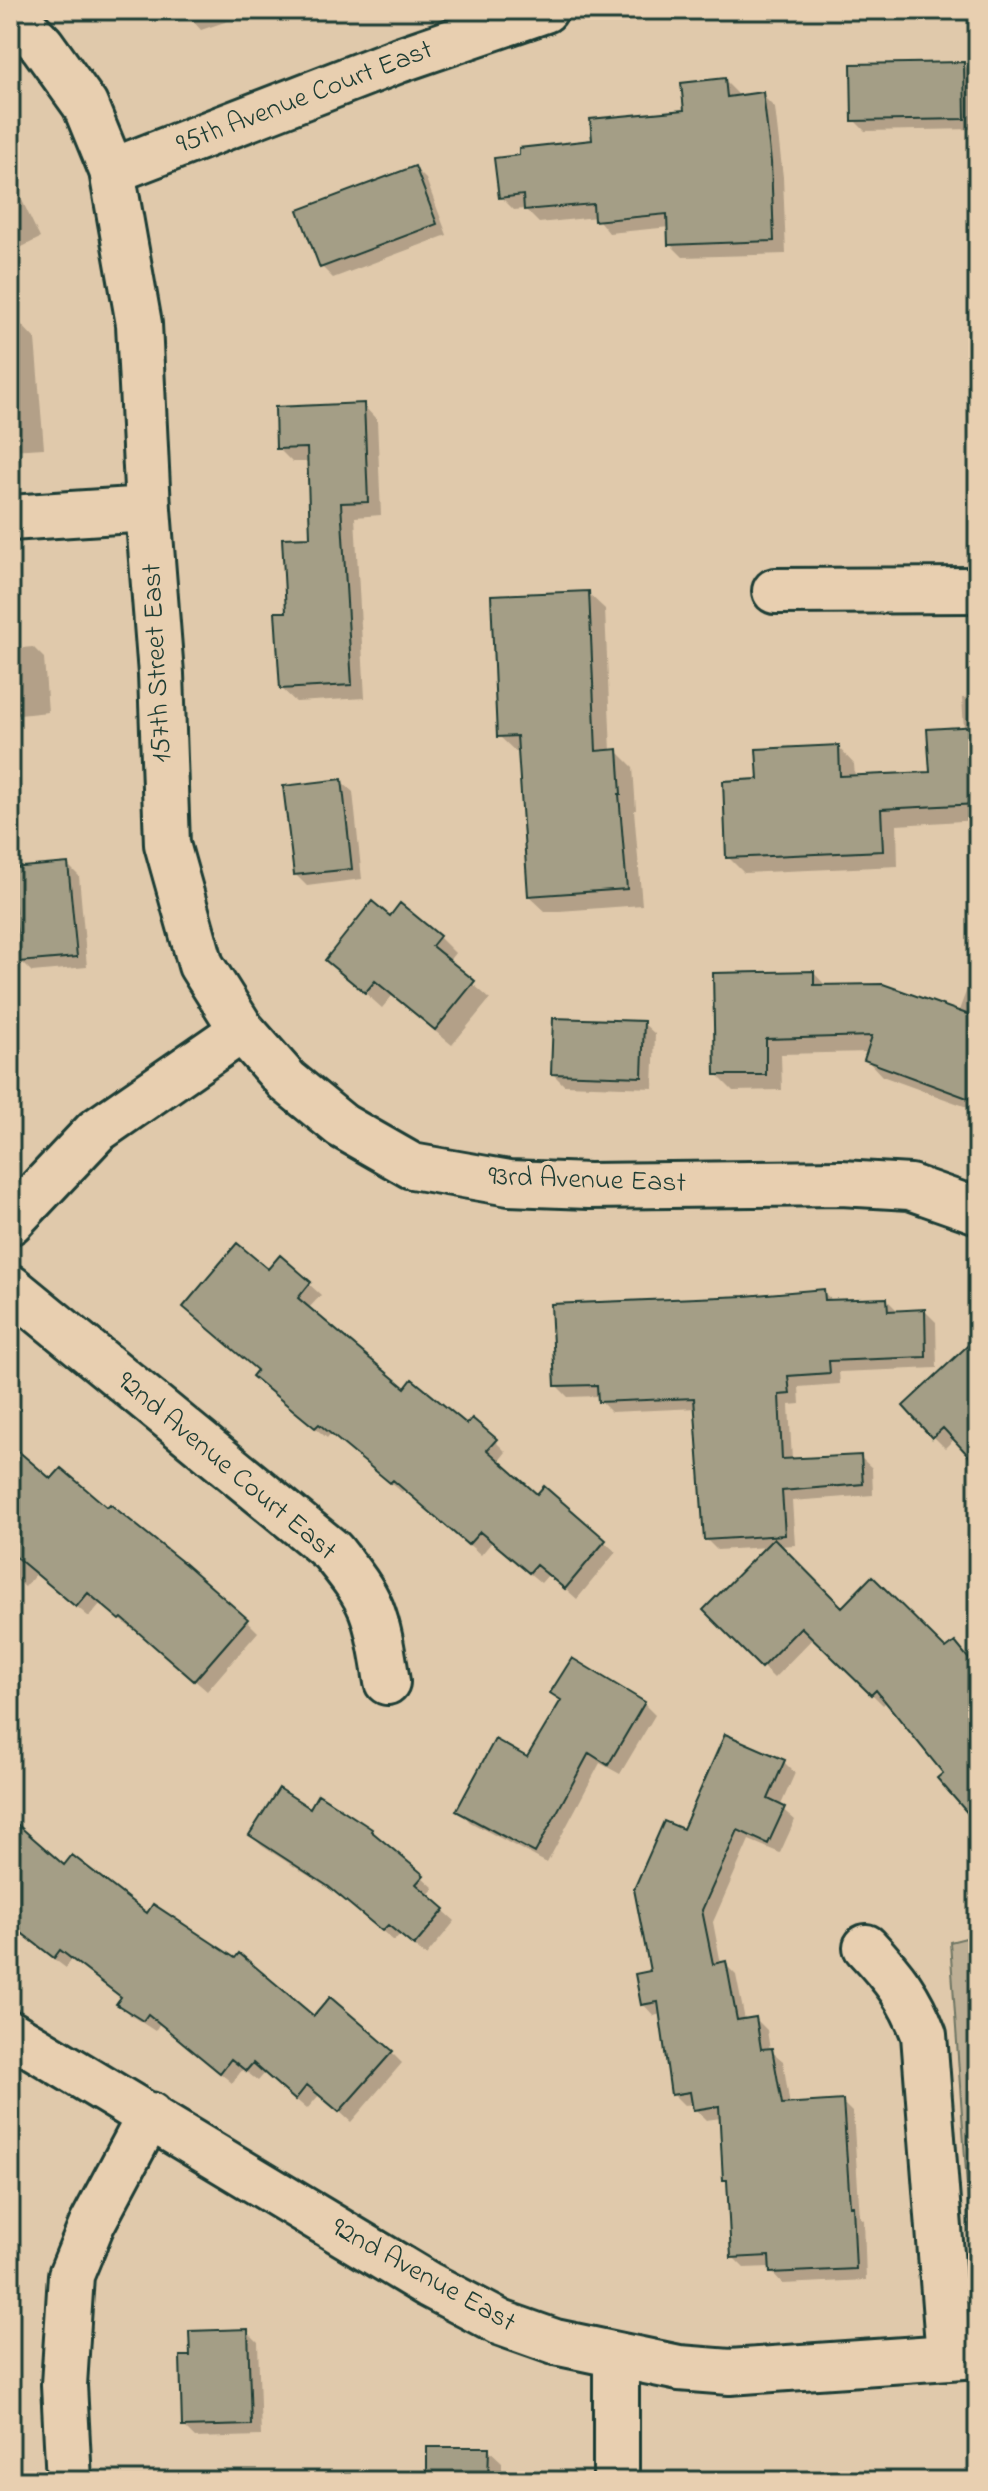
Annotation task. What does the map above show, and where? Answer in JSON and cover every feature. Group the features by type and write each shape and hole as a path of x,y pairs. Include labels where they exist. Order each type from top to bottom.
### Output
{"street":[{"name":"95th Avenue Court East","path":"112,171 399,60 545,10"},
{"name":"157th Street East","path":"10,12 42,45 85,105 112,171 139,324 148,509 161,674 167,844 201,965 242,1030"},
{"path":"10,518 148,509"},
{"path":"775,591 978,590"},
{"path":"10,1222 96,1131 242,1030"},
{"name":"93rd Avenue East","path":"242,1030 287,1081 342,1126 412,1166 509,1183 589,1186 841,1183 910,1187 978,1211"},
{"name":"92nd Avenue Court East","path":"10,1287 332,1551 354,1579 371,1609 387,1682"},
{"path":"866,1947 898,1981 915,2009 924,2035 963,2356"},
{"name":"92nd Avenue East","path":"10,2033 429,2285 489,2317 555,2342 679,2368 730,2372 963,2356"},
{"path":"69,2481 64,2385 71,2275 92,2224 150,2115"},
{"path":"616,2357 616,2481"}],"shaded area":[{"path":"978,1935 978,2252 972,2258 950,1942"}],"building":[{"path":"964,62 965,119 852,121 851,64"},
{"path":"725,78 727,97 763,92 771,162 774,241 668,245 667,214 594,221 593,204 524,210 523,195 499,198 494,158 519,155 519,148 592,140 590,119 684,110 681,83"},
{"path":"415,166 437,224 320,268 298,210"},
{"path":"364,403 368,502 341,503 352,685 280,689 275,612 286,612 282,538 310,537 307,448 276,449 275,407"},
{"path":"589,591 596,751 618,749 627,889 528,896 517,736 497,737 491,595"},
{"path":"978,726 978,804 881,809 883,851 726,858 723,781 758,779 756,749 839,745 840,776 930,772 927,729"},
{"path":"342,779 352,869 294,875 283,786"},
{"path":"68,863 77,957 19,962 11,868"},
{"path":"372,901 390,916 400,903 440,936 432,946 475,981 435,1030 375,981 365,993 325,960"},
{"path":"814,971 814,985 883,984 978,1018 978,1102 864,1060 872,1036 766,1039 766,1075 715,1075 713,973"},
{"path":"553,1018 644,1021 642,1077 551,1074"},
{"path":"237,1243 268,1269 280,1255 311,1282 298,1298 405,1388 412,1379 467,1424 472,1418 497,1439 487,1450 537,1494 544,1486 606,1540 565,1589 536,1565 529,1573 480,1532 468,1545 393,1480 390,1483 319,1424 315,1428 252,1376 257,1370 183,1307"},
{"path":"824,1289 825,1300 887,1298 888,1311 925,1309 926,1357 829,1361 830,1373 788,1376 790,1394 779,1395 782,1459 861,1455 863,1484 782,1491 785,1535 704,1540 694,1398 598,1402 597,1385 555,1386 551,1304 745,1296"},
{"path":"978,1336 978,1466 943,1428 932,1438 903,1406"},
{"path":"10,1444 51,1479 61,1468 107,1507 110,1504 248,1619 194,1681 122,1618 120,1620 88,1593 76,1607 10,1552"},
{"path":"774,1538 842,1607 872,1576 946,1649 955,1642 978,1670 978,1825 937,1778 943,1773 876,1690 871,1695 801,1627 761,1668 703,1610"},
{"path":"572,1658 645,1702 608,1765 589,1753 535,1853 456,1811 495,1739 527,1757 561,1700 550,1693"},
{"path":"725,1734 785,1760 768,1799 785,1807 768,1844 738,1830 702,1910 713,1964 726,1961 737,2020 756,2017 761,2049 772,2048 782,2104 843,2100 856,2269 770,2273 769,2256 731,2258 719,2106 693,2110 690,2092 671,2095 658,2002 641,2005 635,1974 650,1971 634,1889 664,1821 683,1829"},
{"path":"279,1788 310,1808 318,1794 372,1829 424,1875 416,1884 445,1909 414,1946 388,1925 382,1931 329,1887 249,1835"},
{"path":"10,1818 64,1865 72,1855 147,1913 153,1904 235,1958 239,1953 314,2016 330,1997 393,2051 339,2112 307,2085 295,2100 253,2063 246,2071 231,2059 220,2073 148,2014 143,2021 116,2004 121,1997 60,1950 54,1958 10,1924"},
{"path":"248,2329 251,2425 182,2427 180,2356 190,2356 189,2331"},
{"path":"427,2447 489,2447 488,2481 427,2481"}]}
